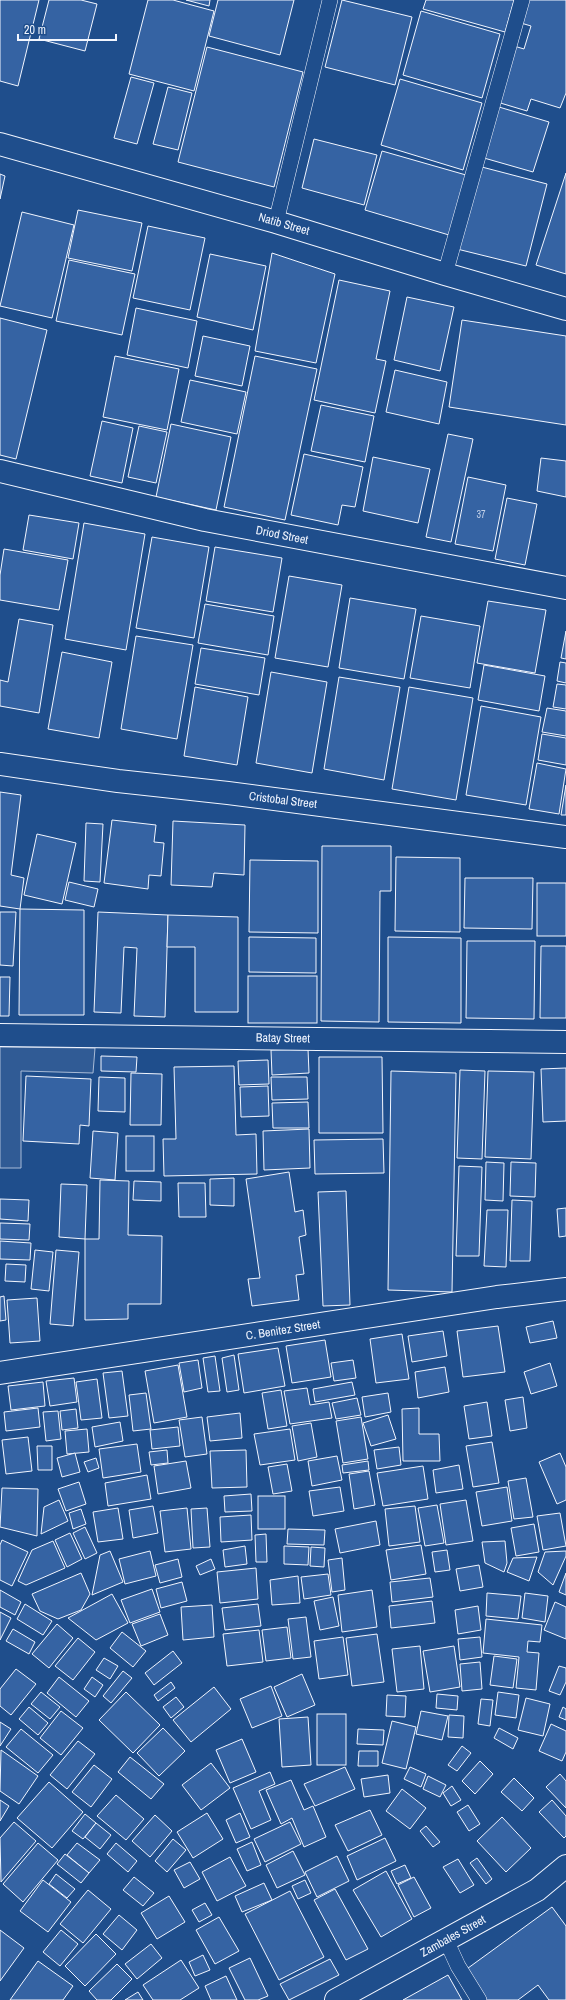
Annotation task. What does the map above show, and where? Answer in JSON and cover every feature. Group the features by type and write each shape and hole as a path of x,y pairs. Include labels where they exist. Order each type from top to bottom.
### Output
{"street":[{"name":"Natib Street","path":"0,144 276,222 444,274 566,309"},
{"name":"Driod Street","path":"0,471 205,520 566,588"},
{"name":"Cristobal Street","path":"0,764 118,781 228,793 566,837"},
{"name":"Batay Street","path":"0,1035 566,1042"},
{"name":"C. Benitez Street","path":"0,1373 490,1298 566,1289"},
{"name":"Zambales Street","path":"336,2000 537,1890 566,1866"}],"lane":[{"path":"276,222 330,0"},
{"path":"444,274 522,0"},
{"path":"446,1940 458,1966 479,2000"}],"shaded area":[{"path":"0,1047 95,1048 93,1073 21,1071 21,1168 0,1168"}],"building":[{"path":"0,0 39,0 18,86 0,81"},
{"path":"49,0 81,0 97,4 85,51 39,39"},
{"path":"148,0 173,0 214,11 194,91 129,74"},
{"path":"186,0 210,0 209,6"},
{"path":"218,0 294,0 280,55 209,36"},
{"path":"342,0 412,17 395,85 325,67"},
{"path":"426,0 514,0 505,32 423,9"},
{"path":"528,0 566,0 566,93 560,108 531,99 527,111 497,102 514,46 524,49 531,26 521,23"},
{"path":"421,11 500,34 482,98 403,75"},
{"path":"207,47 303,72 274,187 178,162"},
{"path":"131,77 154,83 137,144 114,138"},
{"path":"400,79 482,103 463,170 381,145"},
{"path":"168,87 192,93 178,150 153,144"},
{"path":"499,107 549,122 533,172 484,158"},
{"path":"314,139 377,155 364,205 302,188"},
{"path":"382,151 466,175 449,235 365,210"},
{"path":"478,166 547,184 526,266 457,249"},
{"path":"566,173 566,274 536,265"},
{"path":"0,174 5,176 0,199"},
{"path":"78,210 142,223 132,271 68,258"},
{"path":"22,212 74,225 52,318 0,306"},
{"path":"148,226 205,238 190,310 133,298"},
{"path":"272,253 335,274 316,363 255,351"},
{"path":"210,254 266,266 253,330 197,317"},
{"path":"69,260 135,274 122,335 56,321"},
{"path":"339,280 390,291 376,359 386,361 375,413 314,400"},
{"path":"407,297 454,307 440,371 394,360"},
{"path":"136,308 197,321 188,368 127,355"},
{"path":"0,318 47,330 16,459 0,455"},
{"path":"462,320 566,336 566,425 449,407"},
{"path":"203,336 250,346 242,386 195,376"},
{"path":"115,356 179,369 167,430 103,417"},
{"path":"255,356 317,369 285,520 224,507"},
{"path":"395,370 447,382 439,424 386,412"},
{"path":"190,380 246,392 237,434 181,422"},
{"path":"321,405 374,416 365,462 311,451"},
{"path":"102,421 133,428 122,483 90,476"},
{"path":"171,424 231,437 216,510 156,497"},
{"path":"139,426 167,432 156,483 128,477"},
{"path":"448,434 473,439 451,542 426,537"},
{"path":"304,454 363,467 355,507 342,505 338,525 291,515"},
{"path":"373,457 430,469 418,523 363,511"},
{"path":"541,458 566,461 566,497 537,491"},
{"path":"468,477 506,485 493,551 455,544"},
{"path":"507,498 537,504 525,565 495,559"},
{"path":"29,515 79,523 73,559 23,550"},
{"path":"84,523 145,534 126,650 65,639"},
{"path":"152,537 209,547 194,638 136,628"},
{"path":"215,547 282,558 273,612 206,601"},
{"path":"4,549 68,560 59,610 0,600 0,575"},
{"path":"289,576 342,585 328,667 275,658"},
{"path":"350,598 416,609 404,679 339,668"},
{"path":"488,601 546,610 535,673 477,663"},
{"path":"205,604 274,616 268,655 198,643"},
{"path":"421,616 480,626 470,688 410,678"},
{"path":"19,619 53,625 39,713 0,706 0,680 8,682"},
{"path":"566,631 566,659 561,658"},
{"path":"136,636 193,645 177,739 121,729"},
{"path":"201,648 265,658 259,695 195,684"},
{"path":"62,652 112,662 99,738 48,729"},
{"path":"560,662 566,663 566,683 557,681"},
{"path":"484,665 545,676 539,711 478,700"},
{"path":"271,672 327,682 312,773 256,763"},
{"path":"339,677 400,687 384,780 324,769"},
{"path":"557,684 566,685 566,709 553,707"},
{"path":"195,687 248,697 237,765 184,756"},
{"path":"409,687 473,698 456,800 392,789"},
{"path":"481,706 541,717 526,805 466,795"},
{"path":"547,708 566,711 566,736 542,732"},
{"path":"542,734 566,738 566,765 538,760"},
{"path":"537,763 566,769 559,814 529,809"},
{"path":"566,785 566,815 561,815"},
{"path":"0,792 21,795 11,875 24,878 20,909 0,906"},
{"path":"112,820 156,825 154,842 164,843 161,876 149,875 148,889 104,883"},
{"path":"173,821 245,825 244,875 214,873 212,887 171,885"},
{"path":"86,823 103,824 100,882 84,881"},
{"path":"37,834 76,843 62,904 24,895"},
{"path":"322,846 391,846 391,891 380,891 379,1022 321,1021"},
{"path":"396,857 460,858 460,932 395,931"},
{"path":"250,860 318,861 318,933 249,932"},
{"path":"465,878 533,878 532,929 464,928"},
{"path":"69,882 98,889 94,907 65,900"},
{"path":"537,883 566,883 566,936 537,936"},
{"path":"20,909 84,910 84,1015 19,1015"},
{"path":"0,912 16,912 13,966 0,965"},
{"path":"98,912 168,915 165,1017 134,1016 137,948 124,947 121,1013 94,1012"},
{"path":"168,915 238,917 238,1012 195,1012 195,947 167,947"},
{"path":"249,937 316,938 316,973 249,972"},
{"path":"388,937 461,938 461,1023 388,1022"},
{"path":"467,941 535,941 534,1019 466,1018"},
{"path":"541,946 566,946 566,1018 540,1018"},
{"path":"248,976 317,976 317,1023 248,1023"},
{"path":"0,977 10,977 9,1016 0,1016"},
{"path":"308,1049 309,1073 272,1075 271,1050"},
{"path":"101,1056 137,1057 136,1072 101,1071"},
{"path":"319,1057 382,1057 383,1133 319,1133"},
{"path":"268,1060 269,1084 239,1085 238,1061"},
{"path":"234,1066 236,1135 256,1134 257,1174 164,1176 163,1139 176,1139 174,1067"},
{"path":"566,1068 566,1121 543,1122 541,1069"},
{"path":"460,1070 485,1071 482,1159 457,1158"},
{"path":"391,1071 456,1073 452,1292 388,1290"},
{"path":"488,1071 534,1072 531,1159 485,1157"},
{"path":"131,1073 162,1074 161,1125 130,1125"},
{"path":"26,1076 91,1079 89,1126 80,1125 79,1144 23,1141"},
{"path":"99,1077 125,1078 125,1112 98,1111"},
{"path":"271,1077 307,1077 308,1099 272,1100"},
{"path":"268,1086 269,1116 241,1117 240,1087"},
{"path":"308,1102 309,1128 273,1128 272,1103"},
{"path":"309,1129 310,1168 264,1170 263,1131"},
{"path":"93,1131 118,1133 115,1180 90,1178"},
{"path":"126,1136 154,1136 154,1171 126,1171"},
{"path":"383,1139 384,1173 315,1174 314,1140"},
{"path":"486,1162 504,1163 503,1201 485,1200"},
{"path":"511,1162 536,1163 535,1197 510,1196"},
{"path":"459,1166 482,1167 479,1256 456,1256"},
{"path":"289,1172 295,1212 303,1210 306,1235 299,1237 304,1274 296,1275 299,1300 252,1306 248,1279 260,1278 246,1179"},
{"path":"234,1178 234,1206 210,1205 210,1179"},
{"path":"100,1180 129,1181 128,1235 162,1236 161,1304 128,1304 128,1319 85,1320 85,1239 99,1239"},
{"path":"134,1181 161,1182 161,1201 133,1200"},
{"path":"178,1183 205,1183 206,1217 179,1217"},
{"path":"61,1184 87,1185 85,1239 59,1237"},
{"path":"346,1191 350,1305 323,1306 318,1192"},
{"path":"0,1199 29,1200 28,1221 0,1219"},
{"path":"512,1200 532,1201 530,1261 510,1261"},
{"path":"566,1208 566,1236 559,1237 557,1209"},
{"path":"487,1210 508,1210 506,1267 484,1266"},
{"path":"0,1223 30,1224 29,1240 0,1239"},
{"path":"0,1241 31,1243 30,1260 0,1259"},
{"path":"35,1250 53,1252 49,1291 31,1289"},
{"path":"56,1250 79,1252 73,1326 50,1324"},
{"path":"6,1264 26,1265 25,1282 5,1281"},
{"path":"4,1296 6,1320 0,1321 0,1297"},
{"path":"37,1298 40,1341 10,1343 7,1300"},
{"path":"553,1321 557,1338 530,1343 526,1327"},
{"path":"498,1326 505,1372 463,1377 457,1331"},
{"path":"443,1331 447,1356 412,1362 408,1336"},
{"path":"402,1334 409,1379 376,1383 370,1339"},
{"path":"325,1340 331,1377 292,1383 286,1346"},
{"path":"278,1348 285,1386 244,1393 238,1354"},
{"path":"234,1355 239,1390 227,1392 222,1358"},
{"path":"215,1356 220,1391 208,1392 203,1358"},
{"path":"198,1360 202,1388 184,1392 179,1363"},
{"path":"353,1360 356,1378 334,1381 331,1363"},
{"path":"550,1363 557,1386 531,1394 524,1372"},
{"path":"178,1365 187,1417 154,1423 145,1371"},
{"path":"445,1367 449,1392 418,1398 415,1372"},
{"path":"122,1371 128,1416 109,1418 103,1373"},
{"path":"74,1378 77,1402 50,1406 46,1381"},
{"path":"97,1379 102,1418 81,1420 76,1382"},
{"path":"43,1382 45,1406 11,1410 8,1386"},
{"path":"352,1382 355,1395 315,1402 313,1389"},
{"path":"307,1388 310,1405 329,1402 332,1418 290,1424 284,1391"},
{"path":"281,1390 287,1426 268,1429 262,1393"},
{"path":"146,1393 151,1429 133,1431 129,1395"},
{"path":"388,1393 391,1412 365,1417 362,1397"},
{"path":"523,1397 527,1428 510,1431 505,1400"},
{"path":"357,1398 361,1415 336,1419 332,1403"},
{"path":"487,1402 492,1436 469,1439 464,1406"},
{"path":"38,1408 40,1427 6,1431 4,1412"},
{"path":"419,1408 419,1434 439,1434 440,1461 403,1461 402,1409"},
{"path":"76,1409 78,1428 62,1430 60,1411"},
{"path":"58,1411 61,1439 46,1441 43,1412"},
{"path":"240,1413 242,1438 210,1441 207,1417"},
{"path":"388,1415 396,1439 371,1446 363,1423"},
{"path":"202,1417 207,1454 185,1457 179,1420"},
{"path":"361,1417 368,1459 343,1463 336,1421"},
{"path":"120,1422 123,1441 95,1447 92,1427"},
{"path":"311,1423 317,1457 298,1461 292,1426"},
{"path":"178,1427 180,1446 152,1449 150,1430"},
{"path":"87,1429 89,1452 67,1454 65,1431"},
{"path":"290,1429 295,1460 260,1465 254,1434"},
{"path":"28,1437 32,1471 6,1474 2,1440"},
{"path":"492,1442 499,1483 473,1487 466,1446"},
{"path":"137,1444 141,1472 103,1478 99,1449"},
{"path":"37,1446 52,1446 52,1470 38,1470"},
{"path":"399,1447 401,1465 377,1469 374,1450"},
{"path":"167,1450 168,1463 151,1465 149,1452"},
{"path":"246,1450 247,1487 212,1488 210,1451"},
{"path":"75,1453 80,1472 62,1477 57,1458"},
{"path":"560,1453 566,1467 566,1500 557,1504 539,1462"},
{"path":"337,1456 342,1480 312,1486 308,1461"},
{"path":"96,1458 99,1468 88,1472 84,1462"},
{"path":"186,1461 191,1488 158,1494 154,1466"},
{"path":"368,1461 369,1470 343,1473 342,1465"},
{"path":"287,1464 292,1491 273,1494 268,1467"},
{"path":"459,1465 463,1489 436,1493 433,1470"},
{"path":"423,1466 428,1499 383,1506 377,1473"},
{"path":"369,1471 375,1505 354,1509 349,1474"},
{"path":"147,1475 151,1499 108,1506 105,1483"},
{"path":"526,1478 533,1517 514,1519 508,1481"},
{"path":"79,1482 86,1504 66,1511 58,1489"},
{"path":"340,1487 344,1511 313,1516 309,1491"},
{"path":"507,1487 512,1521 482,1526 476,1492"},
{"path":"2,1488 38,1489 37,1536 0,1527"},
{"path":"251,1494 252,1511 225,1512 224,1496"},
{"path":"258,1496 285,1496 285,1529 258,1529"},
{"path":"59,1500 68,1521 41,1534 44,1507"},
{"path":"466,1500 473,1541 446,1545 440,1504"},
{"path":"437,1505 444,1543 425,1546 418,1508"},
{"path":"153,1506 158,1533 133,1538 129,1510"},
{"path":"415,1506 420,1542 389,1546 385,1509"},
{"path":"118,1508 123,1539 98,1542 93,1512"},
{"path":"187,1508 191,1549 165,1552 160,1511"},
{"path":"207,1508 210,1547 193,1548 191,1509"},
{"path":"81,1509 86,1524 73,1529 69,1513"},
{"path":"560,1513 566,1546 543,1550 537,1516"},
{"path":"251,1515 252,1540 221,1542 220,1517"},
{"path":"376,1521 380,1545 340,1553 335,1529"},
{"path":"534,1524 539,1552 516,1556 511,1528"},
{"path":"85,1527 97,1553 85,1559 73,1533"},
{"path":"288,1529 325,1530 324,1545 287,1544"},
{"path":"70,1533 82,1559 67,1567 55,1540"},
{"path":"266,1534 267,1562 256,1562 255,1535"},
{"path":"2,1540 28,1552 12,1586 0,1580 0,1545"},
{"path":"53,1541 65,1568 26,1585 18,1581 32,1550"},
{"path":"505,1541 507,1563 504,1572 485,1563 482,1542"},
{"path":"421,1545 426,1574 391,1580 386,1550"},
{"path":"245,1546 247,1564 225,1567 223,1550"},
{"path":"284,1546 309,1547 308,1565 284,1564"},
{"path":"311,1547 325,1548 324,1567 310,1566"},
{"path":"447,1550 450,1570 435,1572 432,1552"},
{"path":"110,1551 123,1582 92,1595 100,1555"},
{"path":"150,1551 156,1576 125,1584 119,1559"},
{"path":"566,1551 566,1556 553,1585 538,1572 545,1552"},
{"path":"537,1557 529,1581 507,1572 513,1558"},
{"path":"342,1558 345,1590 332,1592 328,1560"},
{"path":"178,1559 182,1577 160,1583 155,1565"},
{"path":"211,1559 215,1569 200,1575 196,1566"},
{"path":"479,1565 483,1587 460,1591 456,1569"},
{"path":"256,1568 258,1599 220,1603 217,1572"},
{"path":"81,1573 90,1594 81,1610 58,1619 40,1611 32,1594"},
{"path":"566,1573 566,1595 559,1592"},
{"path":"328,1574 331,1595 304,1599 301,1577"},
{"path":"298,1576 300,1603 272,1605 270,1580"},
{"path":"430,1578 433,1597 392,1602 390,1582"},
{"path":"182,1582 187,1601 161,1608 156,1589"},
{"path":"152,1589 160,1612 130,1623 121,1600"},
{"path":"0,1590 21,1602 15,1615 0,1607"},
{"path":"372,1590 377,1627 342,1632 338,1595"},
{"path":"487,1593 521,1596 518,1619 486,1616"},
{"path":"525,1593 548,1596 545,1622 522,1618"},
{"path":"112,1594 128,1623 96,1640 68,1618"},
{"path":"333,1597 339,1626 320,1630 314,1601"},
{"path":"432,1601 435,1623 391,1628 389,1606"},
{"path":"555,1602 566,1607 566,1639 544,1630"},
{"path":"25,1604 52,1621 43,1635 17,1619"},
{"path":"258,1604 261,1626 225,1630 222,1608"},
{"path":"212,1605 214,1637 183,1640 181,1607"},
{"path":"478,1606 481,1630 458,1634 455,1610"},
{"path":"0,1612 11,1618 0,1640"},
{"path":"160,1614 168,1635 141,1646 132,1624"},
{"path":"306,1617 311,1657 293,1659 288,1619"},
{"path":"486,1619 542,1625 540,1642 528,1641 527,1652 539,1653 536,1690 516,1688 519,1657 483,1653"},
{"path":"57,1624 73,1638 49,1668 32,1654"},
{"path":"287,1627 291,1658 266,1661 262,1630"},
{"path":"13,1629 35,1642 29,1654 6,1641"},
{"path":"259,1630 263,1662 227,1666 223,1634"},
{"path":"122,1632 146,1651 133,1667 110,1648"},
{"path":"377,1634 384,1682 352,1686 346,1638"},
{"path":"343,1637 348,1675 319,1679 314,1641"},
{"path":"480,1637 482,1657 460,1660 458,1639"},
{"path":"78,1638 95,1652 73,1680 55,1666"},
{"path":"420,1646 424,1689 397,1692 392,1649"},
{"path":"454,1646 460,1687 430,1692 423,1651"},
{"path":"173,1651 182,1663 154,1685 145,1673"},
{"path":"494,1656 517,1659 513,1688 490,1685"},
{"path":"104,1658 118,1666 110,1679 96,1670"},
{"path":"480,1662 482,1689 462,1691 460,1664"},
{"path":"559,1666 566,1668 566,1682 560,1695 549,1691"},
{"path":"16,1669 36,1684 11,1715 0,1706 0,1689"},
{"path":"123,1671 132,1678 111,1703 103,1696"},
{"path":"302,1674 315,1705 287,1717 274,1687"},
{"path":"59,1677 89,1701 76,1717 47,1693"},
{"path":"92,1677 103,1685 95,1697 84,1689"},
{"path":"171,1682 175,1688 158,1701 154,1695"},
{"path":"271,1686 282,1716 252,1728 240,1699"},
{"path":"214,1687 231,1709 191,1742 173,1720"},
{"path":"41,1692 60,1707 50,1719 31,1704"},
{"path":"126,1692 160,1725 133,1753 99,1720"},
{"path":"498,1692 519,1695 516,1718 495,1715"},
{"path":"437,1694 458,1696 457,1710 436,1708"},
{"path":"387,1695 406,1696 405,1717 386,1716"},
{"path":"176,1697 184,1707 171,1718 163,1707"},
{"path":"526,1698 550,1704 543,1736 518,1730"},
{"path":"481,1699 493,1700 490,1726 478,1724"},
{"path":"29,1707 48,1723 38,1735 19,1719"},
{"path":"563,1707 566,1709 566,1720 559,1717"},
{"path":"61,1711 83,1728 61,1755 40,1738"},
{"path":"421,1711 448,1716 442,1740 416,1734"},
{"path":"317,1714 346,1714 346,1765 317,1765"},
{"path":"449,1715 464,1716 463,1738 448,1737"},
{"path":"308,1717 311,1765 282,1767 279,1719"},
{"path":"392,1721 416,1727 406,1769 382,1763"},
{"path":"0,1722 11,1729 0,1746"},
{"path":"551,1724 566,1731 566,1752 562,1761 539,1751"},
{"path":"163,1728 185,1751 159,1776 137,1753"},
{"path":"499,1728 518,1738 513,1749 494,1738"},
{"path":"21,1729 53,1755 38,1773 6,1747"},
{"path":"358,1729 384,1730 383,1745 357,1744"},
{"path":"242,1739 256,1772 230,1783 216,1750"},
{"path":"78,1741 95,1754 67,1789 50,1775"},
{"path":"462,1746 471,1753 457,1771 448,1765"},
{"path":"1,1750 38,1776 19,1804 0,1791"},
{"path":"359,1751 378,1751 378,1766 358,1766"},
{"path":"130,1757 164,1784 151,1799 118,1772"},
{"path":"480,1761 493,1774 475,1794 462,1781"},
{"path":"211,1763 230,1788 201,1810 182,1785"},
{"path":"94,1765 112,1779 91,1807 72,1792"},
{"path":"345,1767 355,1789 315,1806 304,1784"},
{"path":"410,1767 426,1774 421,1787 404,1779"},
{"path":"270,1772 275,1784 259,1791 271,1820 251,1829 233,1788"},
{"path":"560,1774 566,1781 566,1808 546,1787"},
{"path":"388,1775 390,1793 364,1797 361,1779"},
{"path":"428,1776 446,1785 440,1797 423,1789"},
{"path":"514,1778 534,1798 522,1811 501,1792"},
{"path":"291,1780 304,1810 313,1806 326,1837 304,1847 292,1818 281,1824 266,1790"},
{"path":"49,1782 83,1812 52,1848 17,1818"},
{"path":"452,1786 461,1800 451,1806 443,1793"},
{"path":"402,1789 426,1808 410,1829 386,1811"},
{"path":"116,1795 144,1819 126,1840 97,1816"},
{"path":"0,1800 9,1806 0,1821"},
{"path":"552,1800 566,1816 566,1836 564,1838 539,1812"},
{"path":"468,1805 480,1824 469,1831 457,1812"},
{"path":"370,1810 382,1835 348,1851 335,1825"},
{"path":"207,1813 223,1839 193,1858 177,1832"},
{"path":"240,1813 250,1837 236,1843 226,1820"},
{"path":"85,1814 96,1823 83,1839 72,1831"},
{"path":"155,1815 172,1831 150,1857 132,1841"},
{"path":"502,1817 531,1848 506,1872 477,1841"},
{"path":"14,1822 36,1841 1,1882 0,1838"},
{"path":"290,1822 301,1844 265,1862 254,1839"},
{"path":"96,1823 111,1835 100,1849 85,1837"},
{"path":"426,1826 440,1842 433,1847 420,1831"},
{"path":"385,1838 396,1861 357,1880 347,1856"},
{"path":"173,1839 186,1850 167,1872 155,1861"},
{"path":"252,1842 261,1865 247,1871 237,1849"},
{"path":"38,1843 58,1860 23,1902 3,1884"},
{"path":"77,1843 100,1860 89,1873 67,1855"},
{"path":"116,1843 137,1861 128,1872 107,1854"},
{"path":"293,1851 305,1875 277,1888 266,1865"},
{"path":"65,1854 89,1873 81,1883 57,1864"},
{"path":"337,1856 349,1881 317,1897 305,1872"},
{"path":"230,1857 246,1886 217,1901 202,1872"},
{"path":"477,1858 492,1879 486,1884 470,1863"},
{"path":"458,1859 474,1885 460,1893 443,1867"},
{"path":"190,1862 200,1879 184,1888 174,1870"},
{"path":"405,1865 411,1878 397,1884 391,1871"},
{"path":"386,1871 412,1919 381,1937 353,1890"},
{"path":"56,1874 75,1889 67,1898 49,1884"},
{"path":"134,1877 154,1893 143,1906 123,1890"},
{"path":"414,1877 431,1908 414,1917 398,1885"},
{"path":"43,1880 71,1902 48,1932 20,1911"},
{"path":"305,1880 311,1893 298,1899 292,1886"},
{"path":"264,1883 272,1900 242,1912 235,1896"},
{"path":"335,1889 368,1949 346,1960 314,1900"},
{"path":"88,1890 111,1909 83,1943 60,1924"},
{"path":"290,1891 324,1957 279,1980 245,1914"},
{"path":"169,1896 185,1922 157,1939 141,1913"},
{"path":"205,1903 212,1915 199,1922 192,1910"},
{"path":"552,1907 566,1926 566,2000 549,2000 538,1985 518,2000 485,2000 464,1971"},
{"path":"119,1915 137,1930 122,1950 103,1934"},
{"path":"219,1917 239,1951 215,1964 196,1930"},
{"path":"0,1930 24,1948 0,1981"},
{"path":"61,1930 78,1944 60,1966 43,1952"},
{"path":"96,1934 116,1954 85,1986 65,1966"},
{"path":"151,1944 162,1958 137,1979 125,1964"},
{"path":"203,1955 210,1970 195,1976 189,1962"},
{"path":"250,1958 268,1996 258,2000 245,2000 229,1968"},
{"path":"330,1959 339,1975 289,2000 280,1984"},
{"path":"181,1960 199,1988 180,2000 153,2000 143,1985"},
{"path":"38,1961 73,1986 63,2000 10,2000"},
{"path":"117,1964 132,1979 111,2000 97,2000 89,1991"},
{"path":"448,1975 462,2000 403,2000"},
{"path":"226,1976 237,2000 211,2000 205,1986"},
{"path":"138,1992 143,2000 125,2000"}]}
